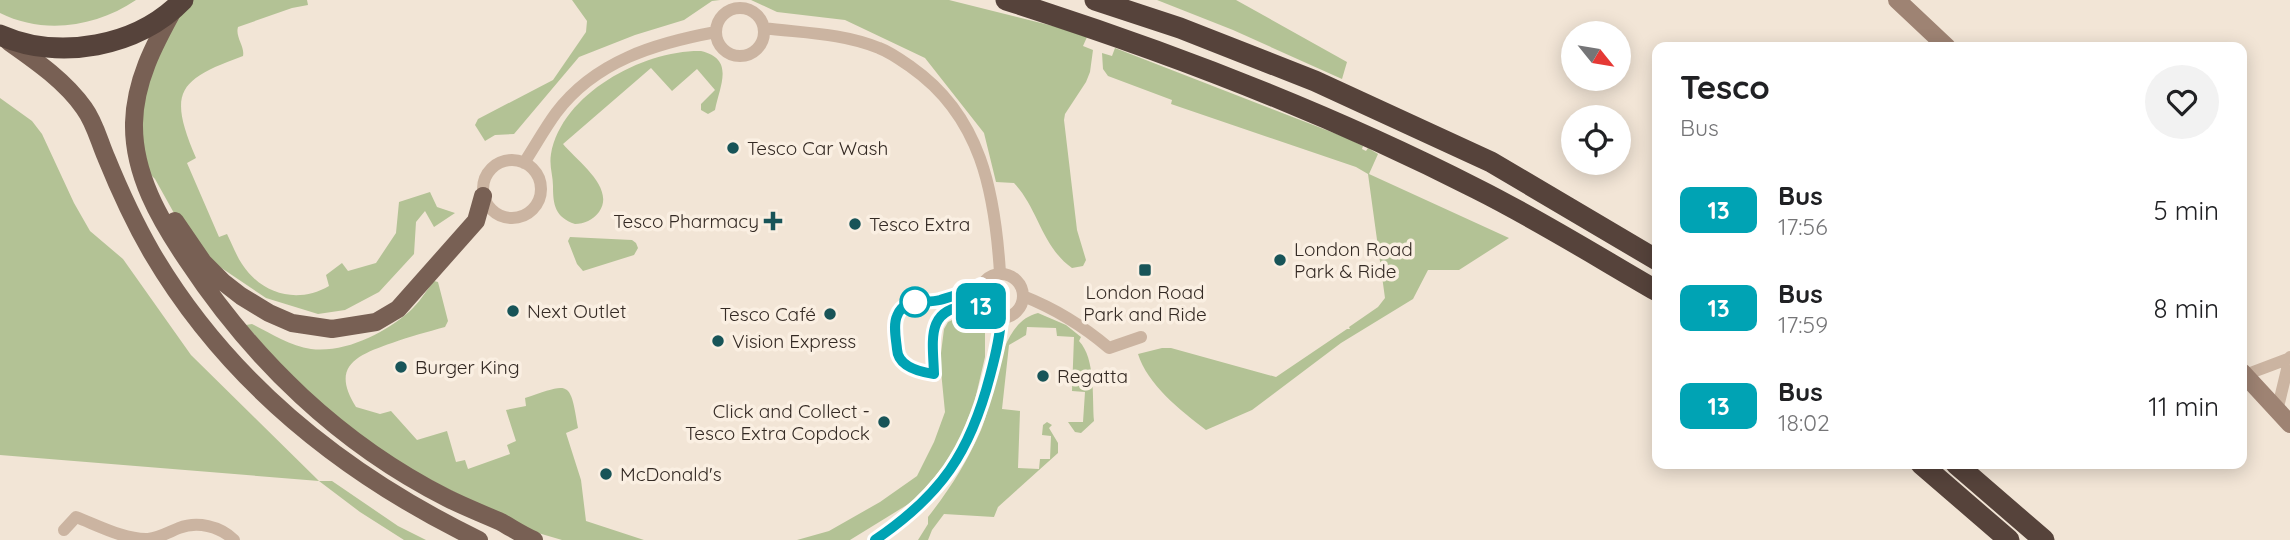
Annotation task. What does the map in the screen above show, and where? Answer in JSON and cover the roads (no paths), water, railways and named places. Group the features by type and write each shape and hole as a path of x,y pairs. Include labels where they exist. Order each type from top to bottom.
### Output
{"highway":[{"path":"1006,0 1174,57 1314,113 1478,189 1652,288"},
{"path":"1095,0 1180,28 1315,81 1491,162 1652,257"},
{"path":"0,36 41,47 69,49 96,45 145,27 179,4"},
{"path":"1927,469 2008,540"},
{"path":"1962,469 2043,540"}],"main road":[{"path":"179,4 146,65 136,99 136,148 144,183 175,243 212,298 257,353 295,391 356,441 393,466 446,498 534,540"},
{"path":"0,36 55,77 86,110 152,253 232,361 265,396 367,477 408,504 479,540"},
{"path":"144,183 160,200 203,262 223,282 269,313 292,323 332,329 376,322 398,309 477,221 483,196"}],"street":[{"path":"1897,0 1942,42"},
{"path":"735,9 754,13 764,28 764,37 756,50 740,56 722,48 716,32 722,17 735,9"},
{"path":"764,28 837,36 881,48 922,75 939,90 955,107 969,130 985,175 997,229 1000,273"},
{"path":"524,163 557,112 598,73 653,46 716,32"},
{"path":"515,160 524,163 537,175 541,193 533,209 526,215 517,218 499,216 492,211 483,196 486,176 497,164 515,160"},
{"path":"1000,273 1015,278 1023,296 1015,313 1001,318 986,312 979,296 983,281 1000,273"},
{"path":"1023,296 1063,313 1109,348 1141,337"},
{"path":"875,540 896,525 934,490 958,460 981,408 1000,335 1001,318"},
{"path":"2247,373 2290,358"},
{"path":"2277,411 2290,358"},
{"path":"2247,378 2290,424"},
{"path":"64,530 76,517 126,536 147,540 182,526 210,525 234,540"},
{"path":"889,540 896,525"}],"place":[{"name":"Tesco Car Wash","path":"733,148"},
{"name":"Tesco Pharmacy","path":"773,221"},
{"name":"Tesco Extra","path":"855,224"},
{"name":"London Road Park & Ride","path":"1280,260"},
{"name":"London Road Park and Ride","path":"1145,270"},
{"name":"Next Outlet","path":"513,311"},
{"name":"Tesco Café","path":"830,314"},
{"name":"Vision Express","path":"718,341"},
{"name":"Burger King","path":"401,367"},
{"name":"Regatta","path":"1043,376"},
{"name":"Click and Collect - Tesco Extra Copdock","path":"884,422"},
{"name":"McDonald's","path":"606,474"}]}
